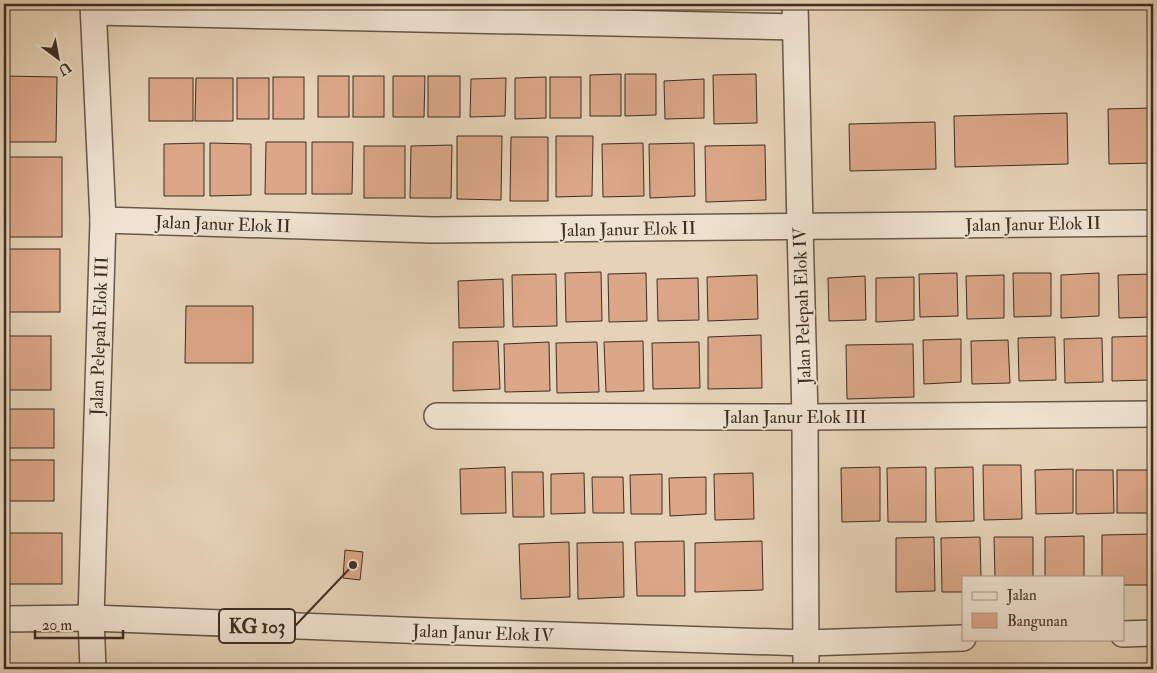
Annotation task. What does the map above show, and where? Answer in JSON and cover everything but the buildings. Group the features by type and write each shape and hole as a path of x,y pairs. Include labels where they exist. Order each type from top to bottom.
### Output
{"street":[{"path":"93,8 795,15"},
{"name":"Jalan Pelepah Elok III","path":"93,8 103,220 92,618 93,669"},
{"name":"Jalan Pelepah Elok IV","path":"795,15 805,417 806,669"},
{"name":"Jalan Janur Elok II","path":"103,220 432,230 1153,223"},
{"name":"Jalan Janur Elok III","path":"437,416 805,417 1153,414"},
{"name":"Jalan Janur Elok IV","path":"4,619 92,618 806,643 962,638"},
{"path":"1124,634 1153,633"}],"place":[{"name":"KG 103","path":"353,565"}]}
